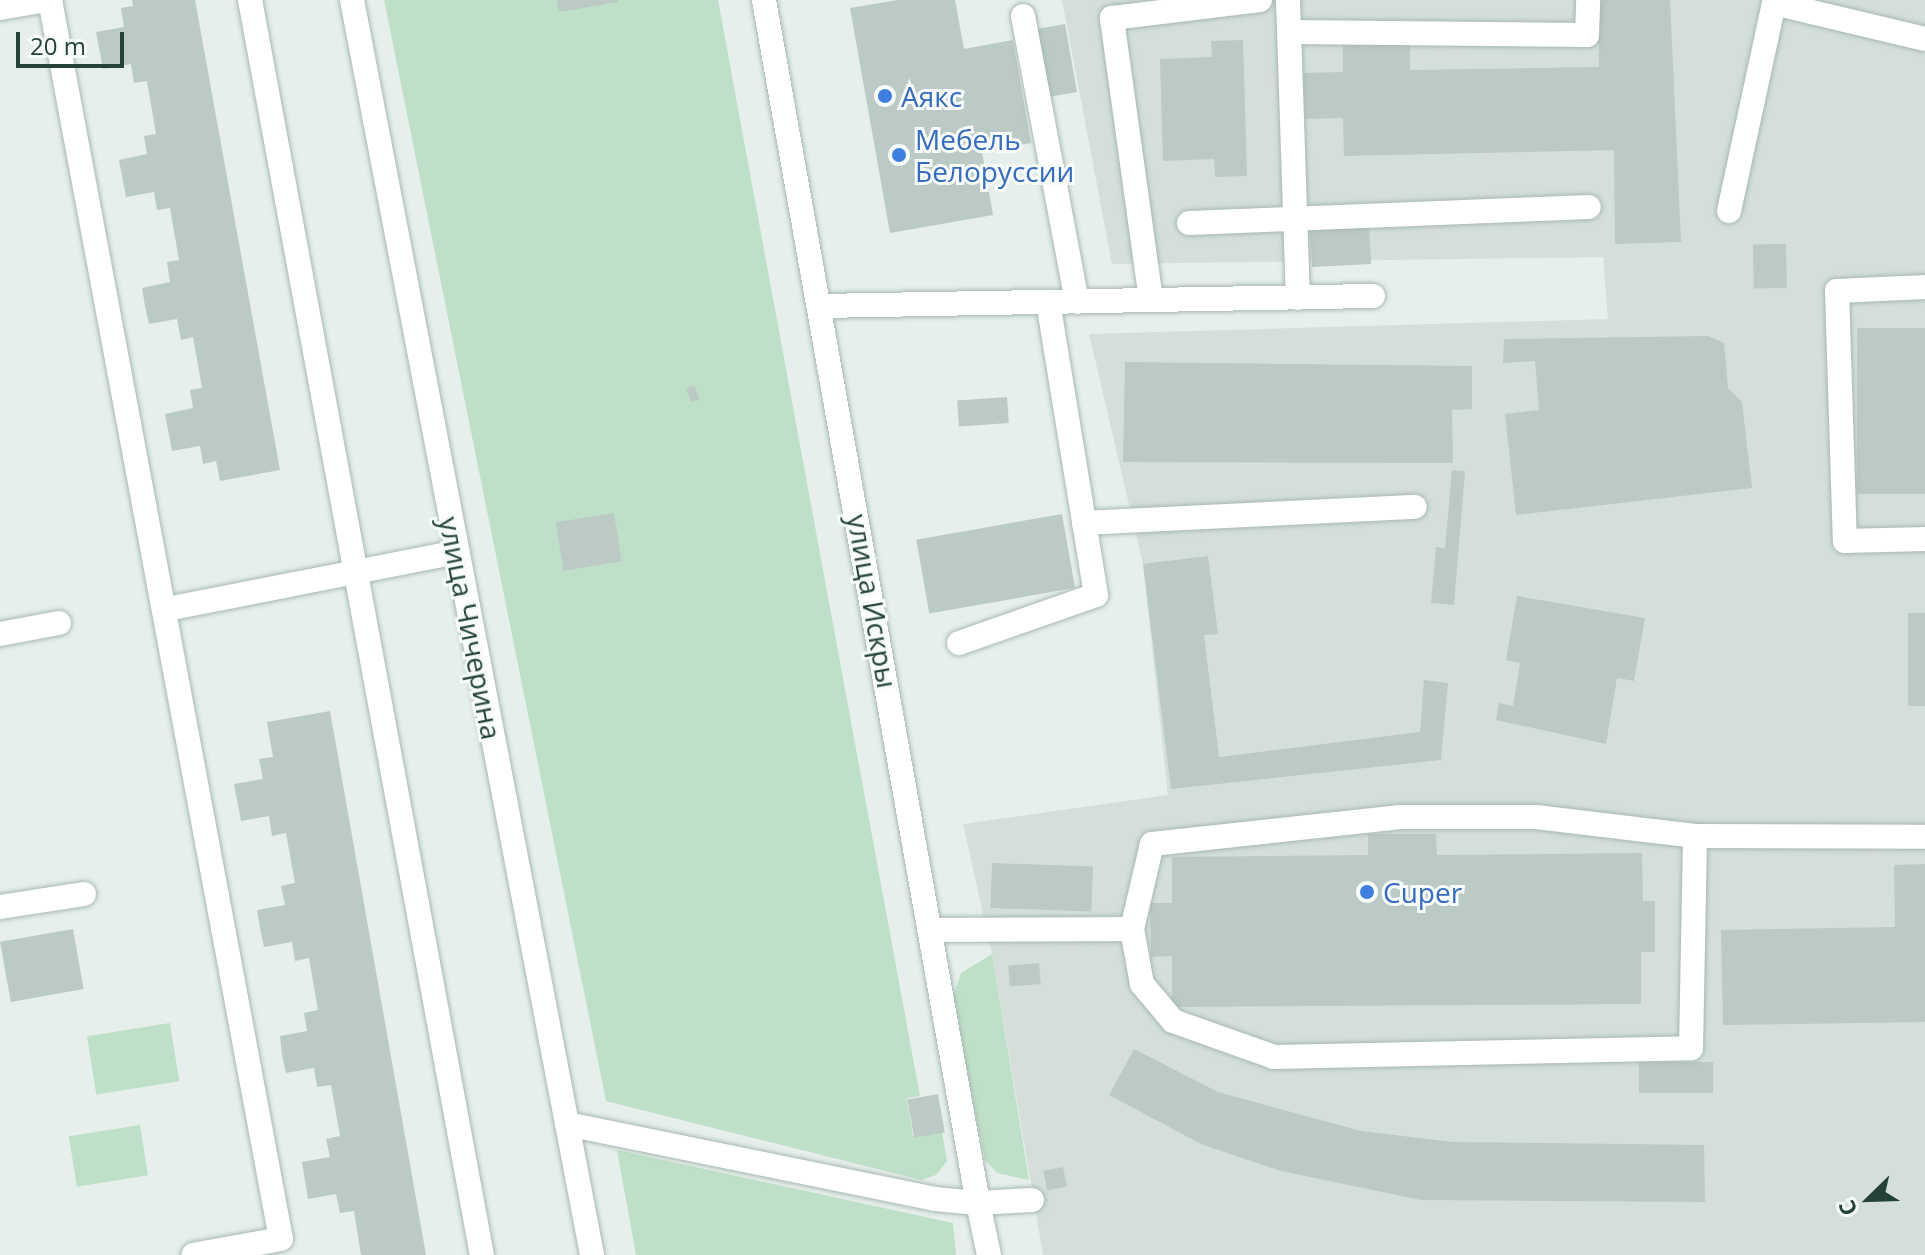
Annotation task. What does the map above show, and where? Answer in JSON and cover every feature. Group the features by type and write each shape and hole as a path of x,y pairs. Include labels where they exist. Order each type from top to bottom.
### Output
{"street":[{"path":"0,8 49,0 167,609 281,1239 193,1255"},
{"path":"250,0 360,574 482,1255"},
{"name":"улица Чичерина","path":"352,0 592,1255"},
{"name":"улица Искры","path":"764,0 989,1255"},
{"path":"1151,300 1112,18 1260,0"},
{"path":"1288,0 1298,298"},
{"path":"1291,32 1587,35 1588,0"},
{"path":"1729,211 1775,1 1925,39"},
{"path":"1023,16 1077,302"},
{"path":"1189,223 1589,207"},
{"path":"1925,287 1837,291 1845,541 1925,539"},
{"path":"820,306 1373,296"},
{"path":"959,643 1096,595 1048,302"},
{"path":"1084,523 1415,507"},
{"path":"167,609 360,574 457,552"},
{"path":"0,634 59,623"},
{"path":"1695,836 1691,1048 1274,1057 1173,1021 1142,984 1132,929 1152,844 1401,817 1536,817 1695,836 1925,837"},
{"path":"0,907 84,894"},
{"path":"931,930 1132,929"},
{"path":"567,1124 978,1203 1032,1200"}],"shaded area":[{"path":"1062,0 1925,0 1925,1255 1043,1255 992,954 963,824 1168,795 1143,564 1089,334 1608,319 1603,257 1112,264"}],"green space":[{"path":"384,0 718,0 920,1096 907,1098 913,1136 942,1132 947,1161 936,1175 921,1180 606,1101"},
{"path":"992,954 1029,1180 997,1173 985,1160 952,1000 961,973"},
{"path":"170,1023 179,1081 96,1094 87,1036"},
{"path":"140,1125 148,1175 77,1187 69,1136"},
{"path":"617,1150 953,1223 956,1255 636,1255"}],"building":[{"path":"132,0 195,0 280,470 220,481 216,461 203,464 200,446 172,451 165,414 193,408 190,390 202,388 193,337 181,340 177,319 149,324 145,306 142,288 170,282 167,262 179,260 170,208 157,210 154,192 126,197 119,160 147,154 144,136 156,134 147,81 134,83 131,64 103,69 96,32 124,27 121,8 133,6"},
{"path":"557,0 618,0 618,2 559,12"},
{"path":"898,0 955,0 964,49 1013,40 1031,143 982,152 993,215 890,233 850,8"},
{"path":"1598,0 1670,0 1681,242 1615,244 1614,150 1344,156 1343,118 1305,119 1303,73 1343,72 1343,45 1410,43 1410,70 1599,67"},
{"path":"1065,24 1077,92 1046,97 1034,29"},
{"path":"1243,40 1247,176 1215,177 1214,159 1163,161 1160,59 1212,57 1211,41"},
{"path":"1369,225 1371,264 1312,267 1310,228"},
{"path":"1786,244 1787,288 1754,289 1753,245"},
{"path":"1857,328 1925,328 1925,494 1857,494"},
{"path":"1708,336 1724,343 1728,388 1742,402 1752,488 1516,515 1505,414 1539,410 1535,361 1503,363 1504,339"},
{"path":"1125,362 1472,366 1472,409 1452,410 1453,463 1123,462"},
{"path":"694,385 700,399 692,402 686,389"},
{"path":"1007,397 1009,423 959,426 957,400"},
{"path":"1452,470 1465,471 1454,605 1431,603 1436,547 1445,548"},
{"path":"614,513 622,561 563,571 556,522"},
{"path":"1062,514 1075,588 929,614 916,540"},
{"path":"1208,556 1218,634 1204,635 1219,757 1420,732 1424,680 1448,683 1441,760 1171,789 1143,564"},
{"path":"1517,596 1645,618 1634,681 1617,678 1606,744 1496,720 1499,703 1513,706 1520,663 1506,660"},
{"path":"1908,613 1925,613 1925,706 1908,706"},
{"path":"330,711 426,1255 361,1255 354,1211 340,1213 336,1194 308,1199 302,1162 330,1157 326,1139 340,1136 331,1085 317,1087 314,1068 286,1073 282,1055 280,1036 307,1031 304,1013 318,1010 309,958 295,961 292,942 264,947 257,910 285,905 281,886 295,883 286,833 272,836 269,816 241,821 234,784 263,779 259,759 273,757 267,722"},
{"path":"1368,834 1436,834 1437,855 1642,853 1643,901 1655,901 1655,952 1641,952 1641,1004 1172,1007 1172,956 1151,957 1150,903 1172,903 1172,857 1368,855"},
{"path":"992,863 1093,867 1091,911 990,908"},
{"path":"1925,864 1925,1022 1723,1025 1721,930 1895,927 1894,865"},
{"path":"73,929 84,989 11,1002 0,942"},
{"path":"1039,963 1041,984 1010,987 1008,966"},
{"path":"1134,1049 1218,1092 1361,1131 1453,1142 1704,1145 1705,1202 1421,1200 1281,1171 1201,1144 1109,1095"},
{"path":"1639,1062 1713,1062 1713,1093 1639,1093"},
{"path":"938,1094 945,1132 914,1138 907,1099"},
{"path":"1063,1167 1067,1187 1047,1190 1043,1171"}],"place":[{"name":"Аякс","path":"885,96"},
{"name":"Мебель Белоруссии","path":"899,155"},
{"name":"Cuper","path":"1367,892"}]}
